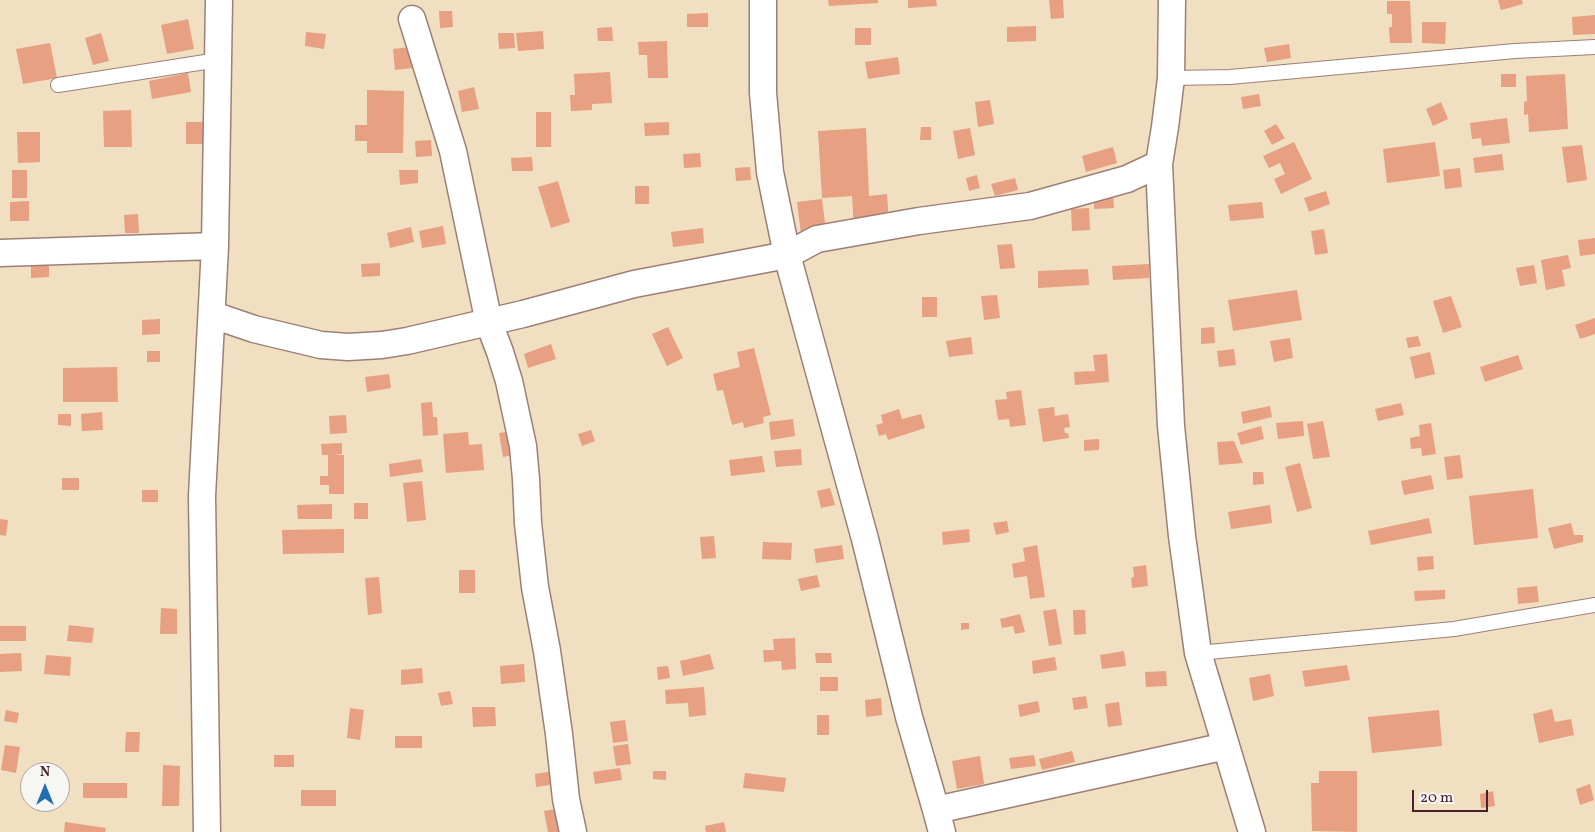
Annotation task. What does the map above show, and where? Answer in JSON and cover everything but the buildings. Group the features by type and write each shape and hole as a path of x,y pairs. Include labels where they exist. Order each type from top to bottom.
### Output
{"street":[{"path":"207,832 202,496 213,315 219,0"},
{"path":"763,0 763,93 770,172 787,255 865,539 909,717 939,821 1226,746"},
{"path":"1172,0 1171,78 1166,126 1159,164 1171,426 1182,536 1198,653 1252,832"},
{"path":"412,19 453,151 489,322 509,381 523,446 528,523 535,587 547,651 566,799 573,832"},
{"path":"213,315 254,329 322,345 348,347 407,342 634,284 787,255 817,240 919,221 1030,206 1127,179 1159,164"},
{"path":"0,253 215,246"}],"lane":[{"path":"1171,78 1230,77 1505,52 1595,48"},
{"path":"58,85 218,60"},
{"path":"1198,653 1454,629 1595,605"}]}
